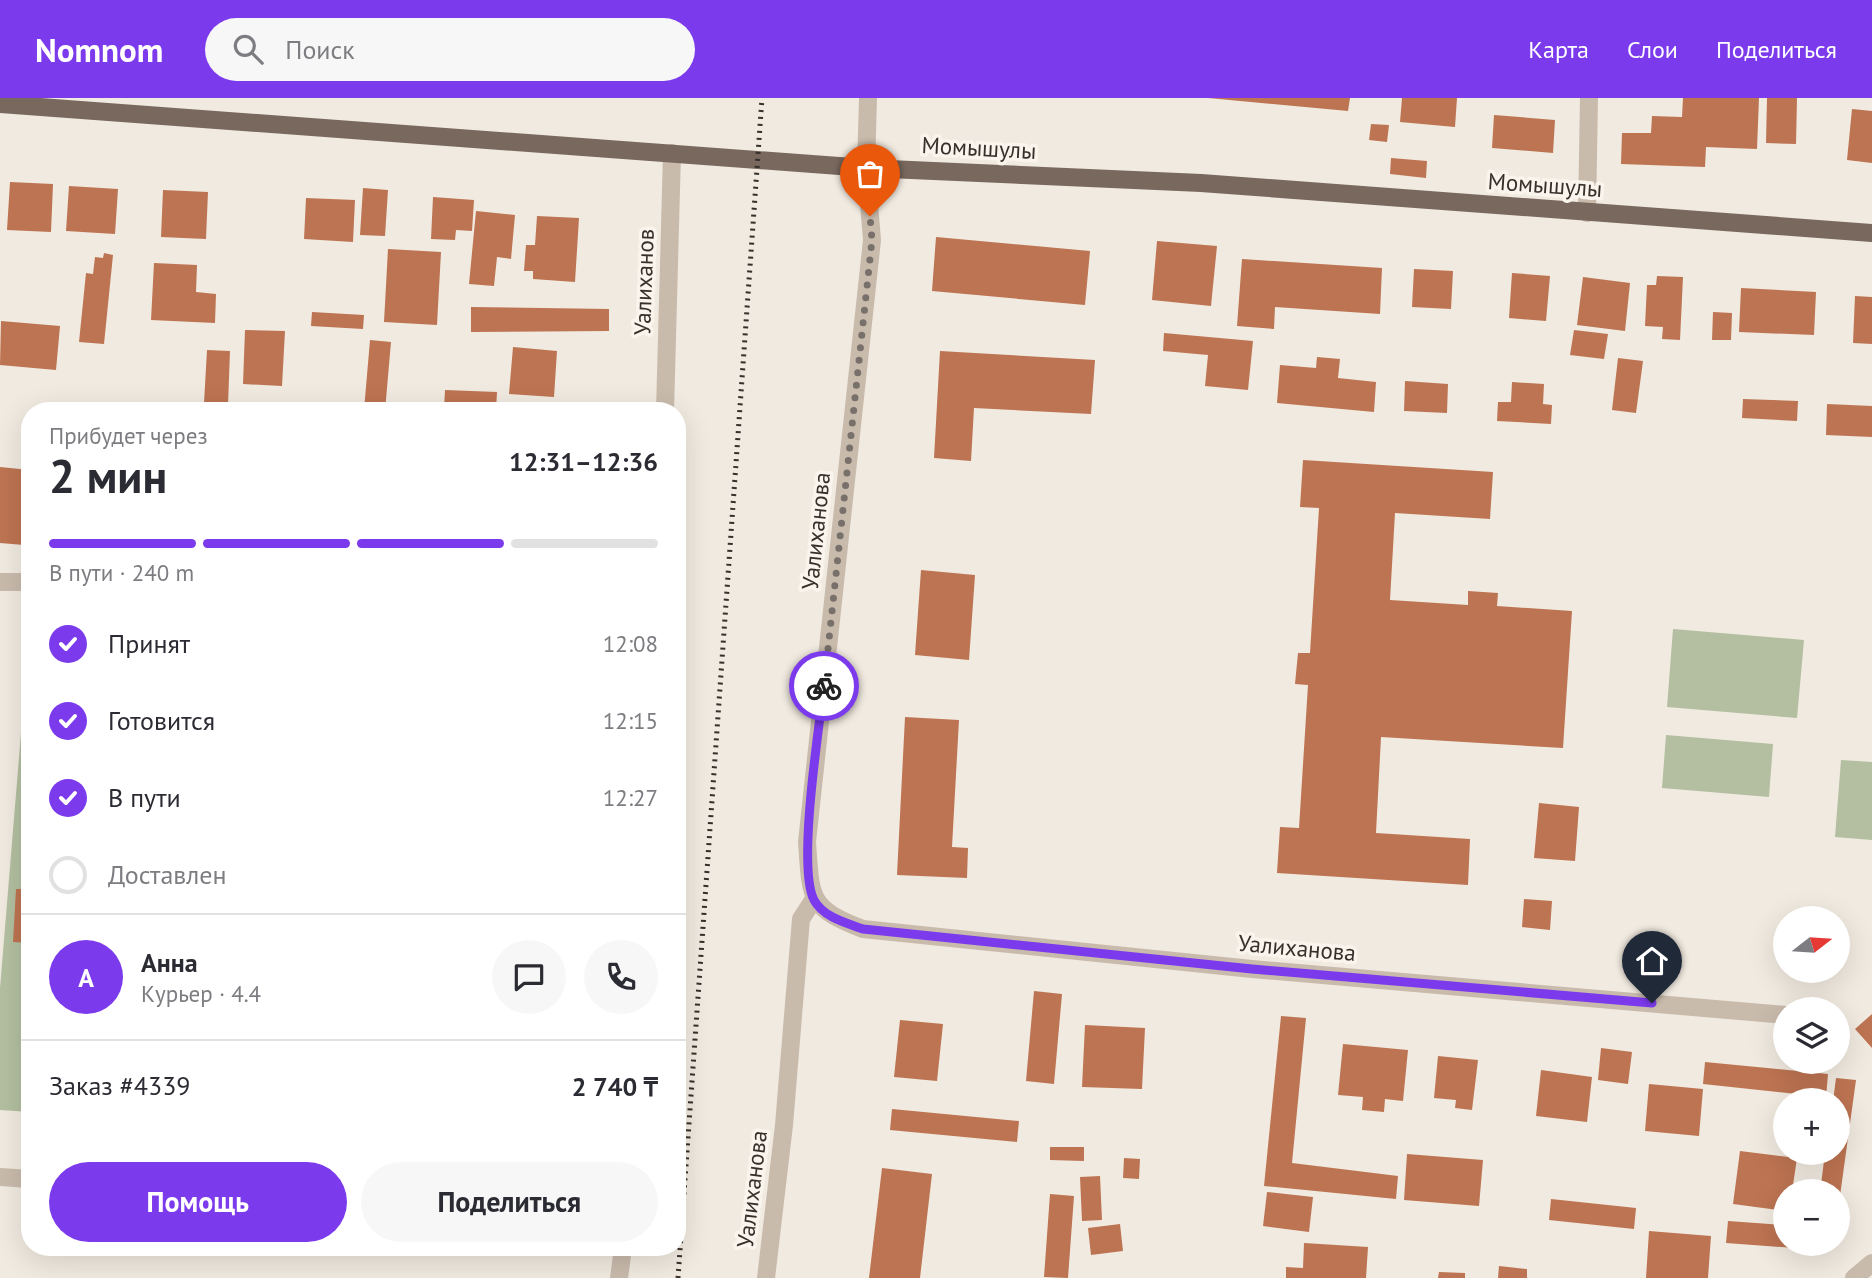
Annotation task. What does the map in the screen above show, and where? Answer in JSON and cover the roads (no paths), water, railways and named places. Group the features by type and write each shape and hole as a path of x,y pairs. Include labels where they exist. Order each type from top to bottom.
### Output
{"main road":[{"name":"Момышулы","path":"0,104 866,168 1200,183 1872,233"}],"street":[{"name":"Уалиханова","path":"868,98 866,168 872,240 807,842 814,899 831,917 863,929 1252,969 1773,1014"},
{"path":"1587,213 1589,98"},
{"name":"Уалиханов","path":"665,402 672,153"},
{"path":"0,582 21,582"},
{"name":"Уалиханова","path":"766,1278 784,1125 801,919 814,899"},
{"path":"0,1177 21,1178"},
{"path":"619,1278 622,1256"},
{"path":"1854,1278 1872,1263"}],"railway":[{"path":"686,1166 762,98"},
{"path":"678,1278 680,1256"}]}
